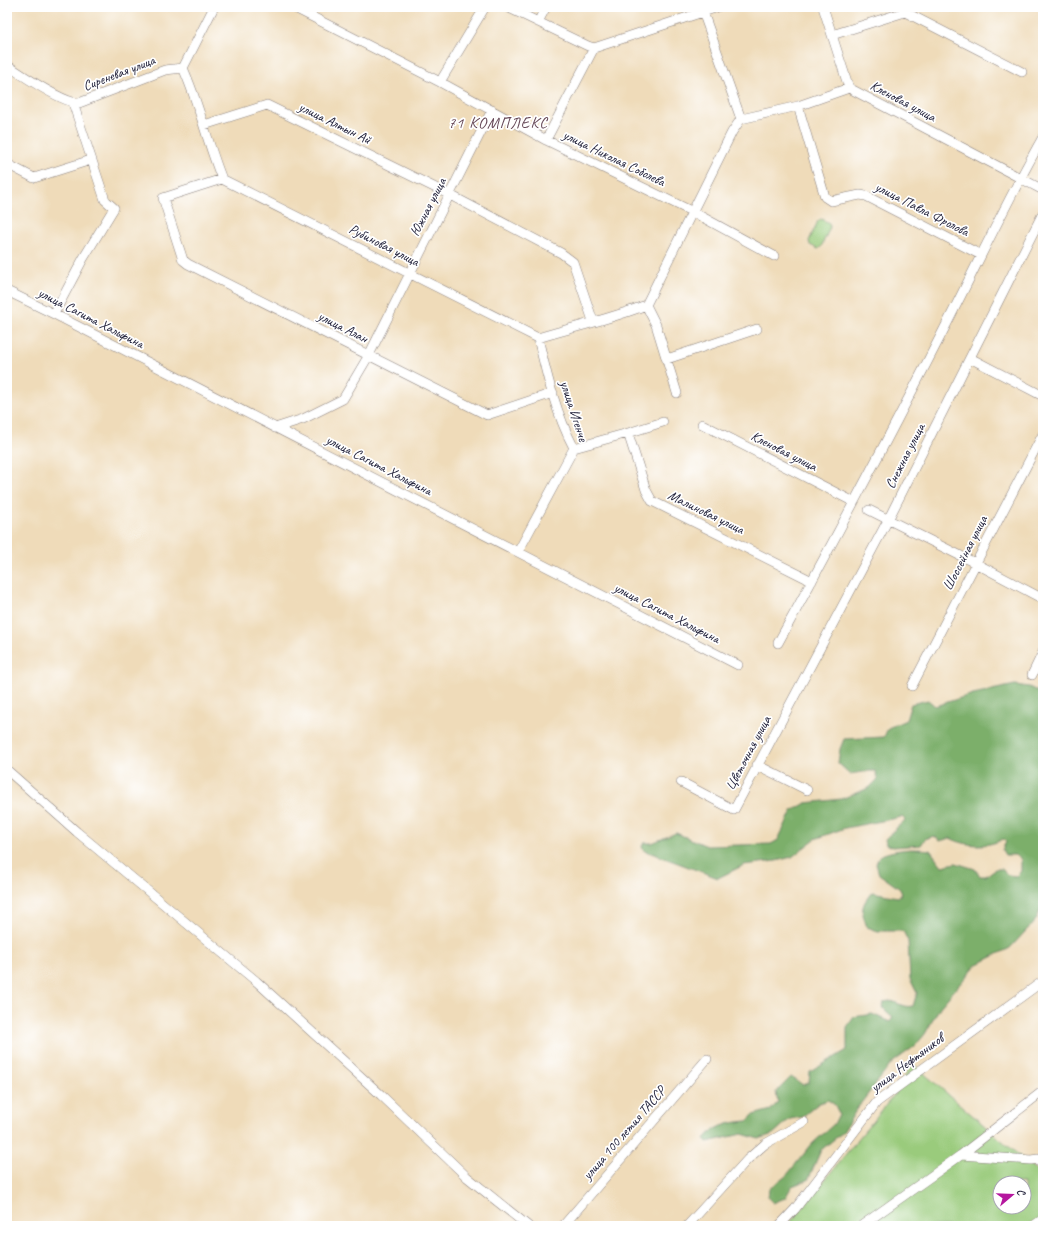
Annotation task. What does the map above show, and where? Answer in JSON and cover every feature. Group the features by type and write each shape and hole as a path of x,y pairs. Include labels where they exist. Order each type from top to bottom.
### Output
{"street":[{"path":"214,7 183,68 192,86 215,163 222,179"},
{"name":"улица Николая Соболева","path":"293,7 440,82 546,140 693,212 774,256"},
{"path":"440,82 485,7"},
{"path":"507,7 594,48 718,7"},
{"path":"538,22 546,7"},
{"name":"Кленовая улица","path":"823,7 850,88 1043,190"},
{"path":"703,12 741,119"},
{"path":"832,35 906,12 1022,72"},
{"path":"546,140 594,48"},
{"name":"Сиреневая улица","path":"7,65 44,88 74,103 80,103 164,70 183,68"},
{"path":"538,338 628,312 646,305 732,132 741,119 798,106 850,88"},
{"path":"54,314 83,259 114,208 105,200 74,103"},
{"name":"улица Алтын Ай","path":"204,125 266,105 450,195 561,253 573,262 593,321"},
{"name":"улица Павла Фролова","path":"798,106 825,197 831,201 860,195 866,196 981,255"},
{"name":"Южная улица","path":"275,428 303,419 343,399 369,355 492,110"},
{"path":"778,643 854,502 938,341 1020,178 1043,137"},
{"path":"7,164 34,178 91,160"},
{"name":"улица Алан","path":"222,179 163,198 183,260 188,264 487,414 552,393"},
{"name":"Рубиновая улица","path":"222,179 538,338"},
{"name":"Снежная улица","path":"788,709 888,520 1043,213"},
{"name":"улица Сагита Хальфина","path":"7,291 738,665"},
{"path":"646,305 656,325 677,392"},
{"path":"667,359 757,329"},
{"name":"улица Игенче","path":"518,552 574,448 566,433 552,393 538,338"},
{"path":"970,358 1043,396"},
{"path":"574,448 663,422"},
{"name":"Кленовая улица","path":"702,424 854,502"},
{"name":"Малиновая улица","path":"628,433 646,490 652,501 812,581"},
{"name":"Шоссейная улица","path":"912,686 1043,434"},
{"path":"869,510 1043,599"},
{"path":"1032,675 1043,652"},
{"name":"Цветочная улица","path":"681,782 734,810 788,709"},
{"path":"757,766 807,790"},
{"path":"7,770 78,832 175,912 219,952 256,981 381,1095 467,1177 528,1226"},
{"name":"улица Нефтяников","path":"779,1226 795,1209 876,1102 1043,981"},
{"name":"улица 100 летия ТАССР","path":"563,1226 707,1059"},
{"path":"861,1226 961,1155 993,1128 1043,1091"},
{"path":"687,1226 748,1159 765,1144 804,1122"},
{"path":"961,1155 1041,1161"},
{"path":"1033,1226 1043,1219"}],"green space":[{"path":"821,219 829,223 830,227 821,247 818,249 810,245 809,241 818,221"},
{"path":"1015,685 1029,687 1043,694 1043,905 1036,920 1010,948 976,965 940,1007 925,1034 915,1046 892,1063 858,1107 843,1132 821,1150 808,1180 792,1186 785,1198 773,1203 768,1198 769,1189 786,1176 812,1144 834,1124 839,1114 835,1105 828,1100 819,1103 802,1117 790,1119 773,1134 759,1139 742,1134 707,1142 705,1139 719,1127 730,1123 748,1121 753,1115 771,1110 778,1102 776,1092 791,1077 803,1085 809,1083 810,1072 847,1050 847,1027 854,1017 872,1014 890,1022 893,1017 883,1008 884,1002 892,1001 908,1007 913,1006 917,993 910,979 908,941 903,931 878,931 867,927 863,912 865,901 872,892 898,897 902,894 900,889 879,874 876,864 879,856 904,850 930,850 942,866 956,863 975,869 980,876 986,876 995,869 1002,869 1008,875 1017,876 1021,871 1021,859 1015,855 1005,855 1002,850 1006,842 1003,839 990,844 976,845 962,843 950,838 940,841 934,836 925,839 921,845 893,847 886,844 885,839 905,820 902,817 845,828 815,839 792,857 776,861 744,865 718,878 643,850 642,846 644,843 652,843 676,833 707,846 771,844 778,840 792,811 806,803 841,799 869,788 878,779 875,771 850,774 838,763 840,749 844,739 884,737 888,728 906,720 911,704 928,700 935,706 973,694"},
{"path":"914,1065 1043,1176 1043,1226 787,1226 895,1094 908,1071"}],"district":[{"name":"71 КОМПЛЕКС","path":"498,123"}]}
